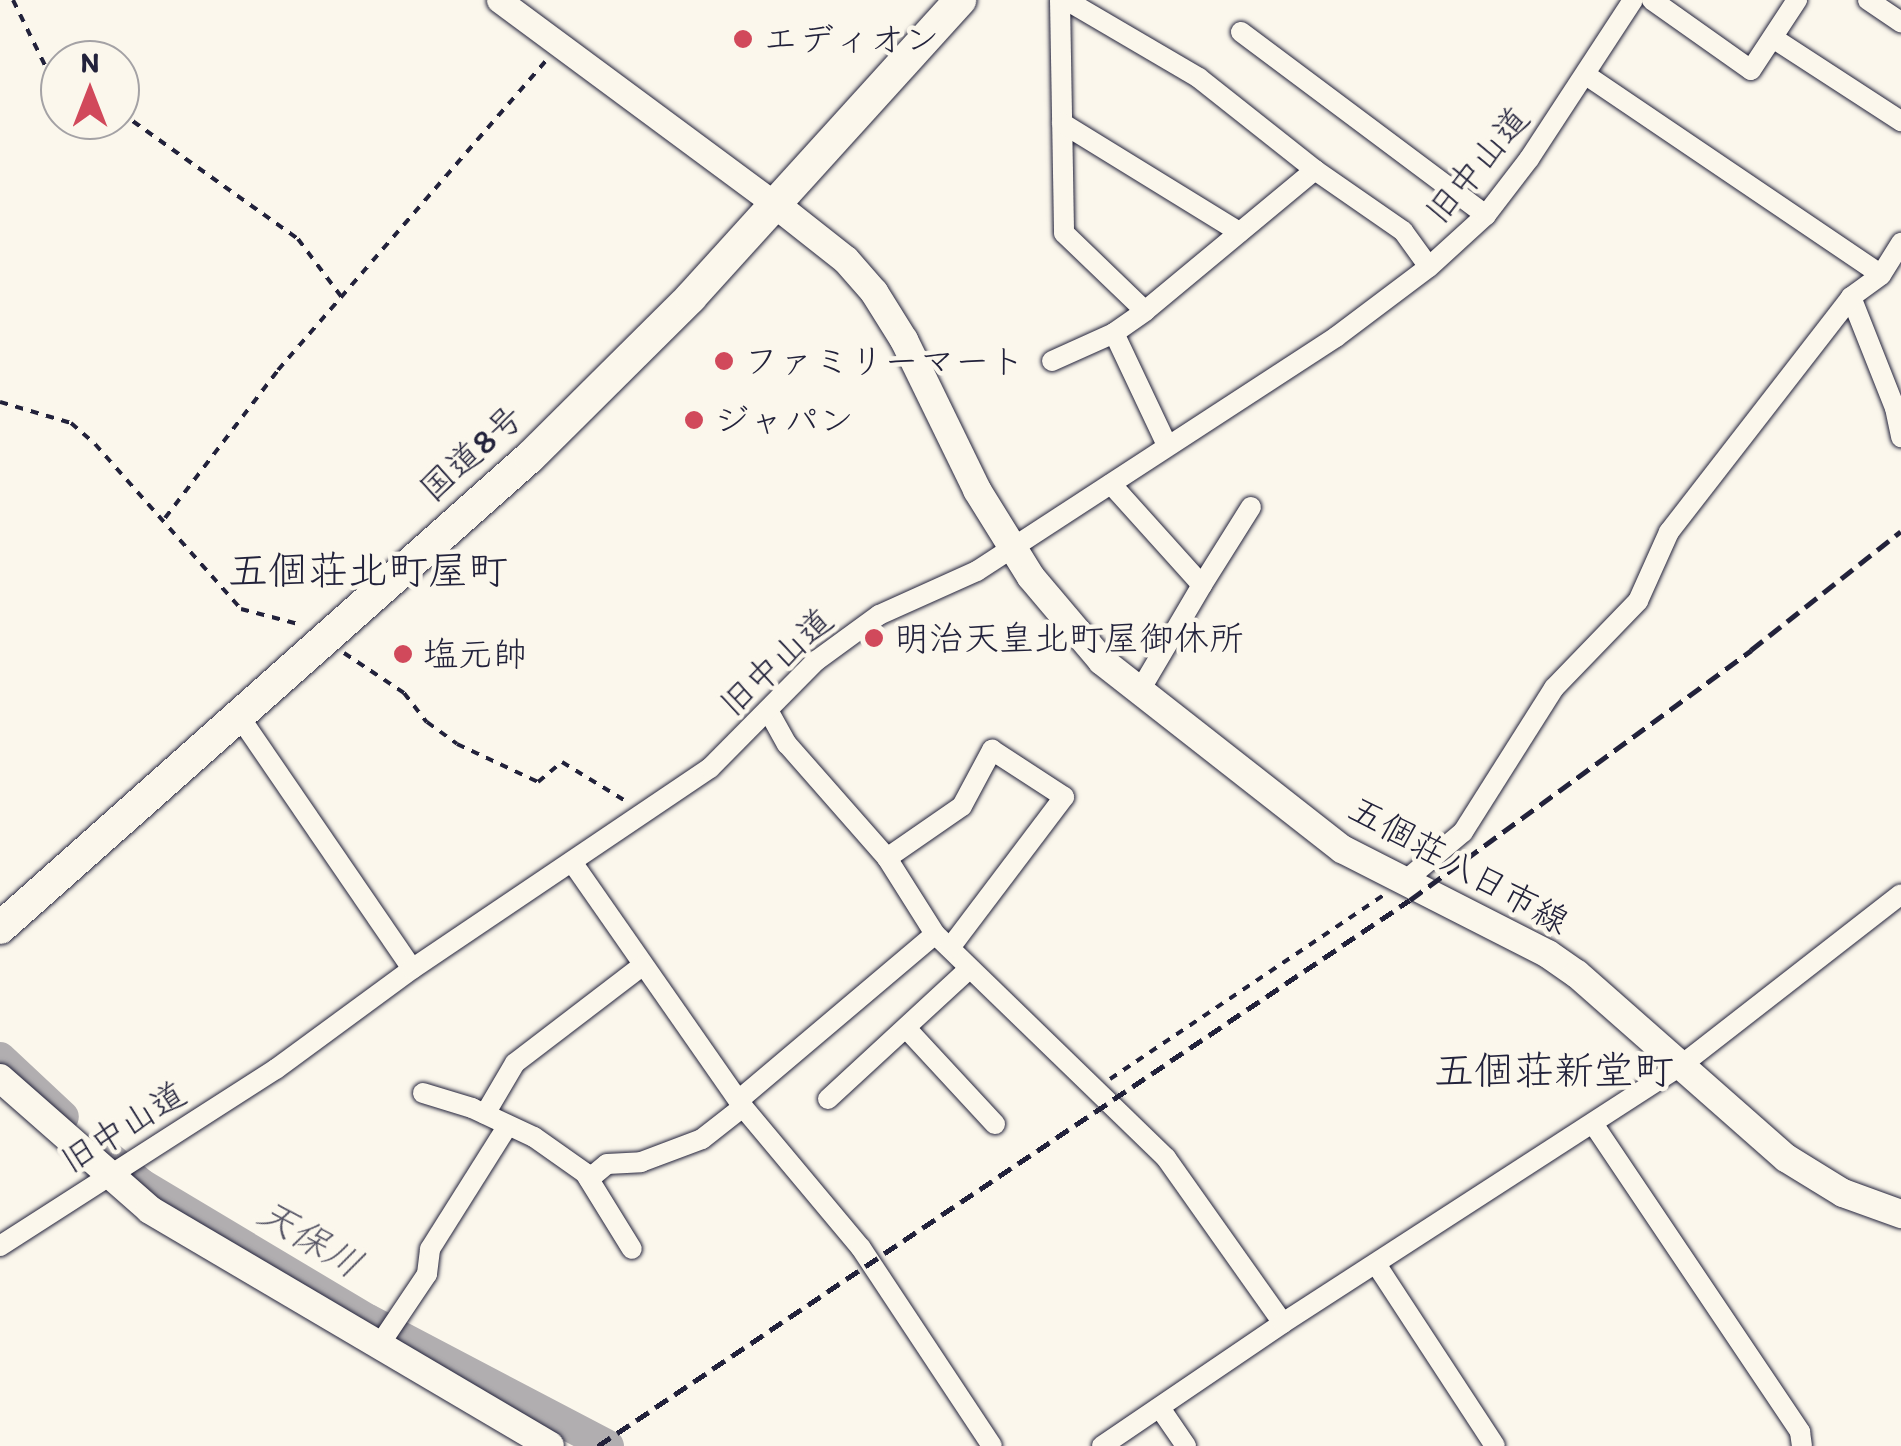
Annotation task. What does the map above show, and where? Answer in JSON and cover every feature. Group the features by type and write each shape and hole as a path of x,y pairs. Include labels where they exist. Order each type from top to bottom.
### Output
{"highway":[{"name":"国道8号","path":"0,928 530,456 691,298 960,0"}],"main road":[{"name":"五個荘八日市線","path":"775,204 846,260 874,292 904,340 977,490 1012,546 1066,624 1140,692 1342,849 1548,954 1577,974 1786,1158 1842,1193 1901,1214"},
{"path":"0,1078 150,1210 550,1446"}],"street":[{"path":"499,0 775,204"},
{"path":"1145,311 1064,233 1063,0 1199,78 1315,170 1403,232 1429,266"},
{"name":"旧中山道","path":"0,1246 276,1069 412,968 710,768 816,661 878,615 977,570 1336,337 1429,266 1486,215 1586,76 1633,0"},
{"path":"1652,0 1751,70 1797,0"},
{"path":"1868,0 1901,22"},
{"path":"1240,32 1486,215"},
{"path":"1772,38 1901,122"},
{"path":"1586,76 1881,275"},
{"path":"1062,123 1238,232"},
{"path":"1052,361 1114,333 1145,311 1315,170"},
{"path":"1406,880 1463,832 1554,688 1638,601 1668,532 1851,296 1881,275 1901,243"},
{"path":"1851,296 1895,408 1901,438"},
{"path":"1114,333 1166,446"},
{"path":"1111,484 1202,585"},
{"path":"1140,692 1250,507"},
{"path":"769,712 786,744 887,858 942,941 1166,1158 1283,1322"},
{"path":"238,716 412,968"},
{"path":"589,1179 607,1164 642,1162 702,1139 942,941 1064,796 992,750 962,806 887,858"},
{"path":"572,862 742,1103 861,1248 992,1446"},
{"path":"1102,1446 1283,1322 1680,1066 1901,894"},
{"path":"485,1114 515,1064 642,966"},
{"path":"828,1099 969,969"},
{"path":"906,1028 995,1124"},
{"path":"423,1093 485,1114 534,1137 589,1179 632,1249"},
{"path":"378,1347 426,1274 430,1249 508,1124"},
{"path":"1594,1125 1800,1432 1802,1446"},
{"path":"1376,1264 1495,1446"},
{"path":"1160,1408 1186,1446"}],"path":[{"path":"13,0 40,55"},
{"path":"164,520 278,370 558,46"},
{"path":"140,126 298,240 343,299"},
{"path":"1097,1087 1406,880"}],"waterway":[{"name":"天保川","path":"0,1058 63,1117"},
{"name":"天保川","path":"111,1159 142,1185 368,1320 608,1446"}],"railway":[{"path":"598,1446 1410,900 1751,650 1901,531"}],"place":[{"name":"エディオン","path":"743,39"},
{"name":"ファミリーマート","path":"724,361"},
{"name":"ジャパン","path":"694,420"},
{"name":"明治天皇北町屋御休所","path":"874,638"},
{"name":"塩元帥","path":"403,654"}],"district":[{"name":"五個荘北町屋町","path":"368,570"},
{"name":"五個荘新堂町","path":"1554,1070"}]}
